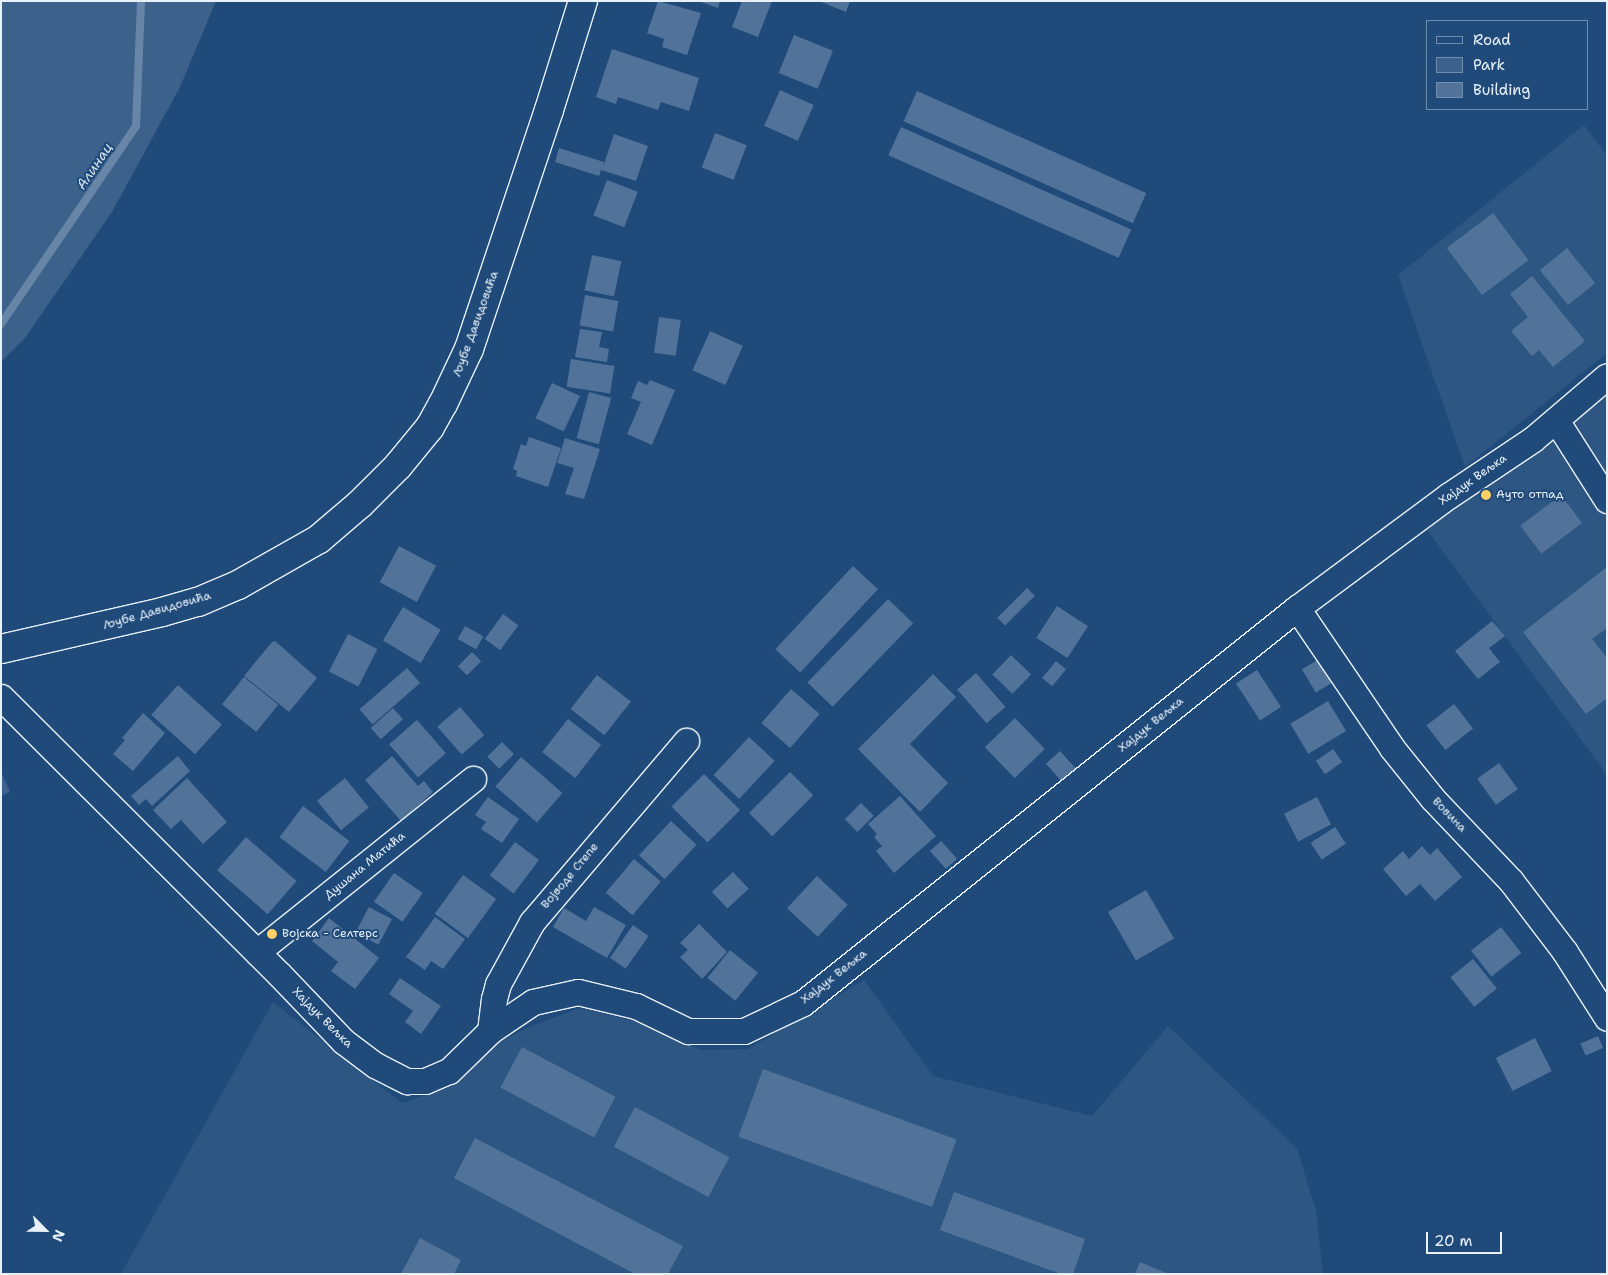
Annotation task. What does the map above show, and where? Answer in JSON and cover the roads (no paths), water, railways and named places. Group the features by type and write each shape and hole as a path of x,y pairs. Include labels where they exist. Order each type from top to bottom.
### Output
{"main road":[{"name":"Љубе Давидовића","path":"1,649 162,612 198,602 238,585 319,539 360,504 398,466 430,427 443,404 468,349 546,118 582,1"}],"street":[{"name":"Хајдук Вељка","path":"1,697 257,952 343,1041 375,1065 406,1081 425,1081 450,1071 490,1031 533,1002 578,992 636,1006 688,1032 744,1031 803,1002 1297,608 1448,496 1533,439 1607,376"},
{"path":"1556,420 1607,500"},
{"name":"Вовина","path":"1297,608 1392,748 1433,799 1511,881 1565,952 1607,1018"},
{"name":"Војводе Степе","path":"490,1031 498,984 532,922 686,741"},
{"name":"Душана Матића","path":"257,952 474,779"}],"waterway":[{"name":"Алинац","path":"1,324 136,126 141,1"}],"place":[{"name":"Ауто отпад","path":"1486,495"},
{"name":"Војска - Селтерс","path":"272,934"}]}
